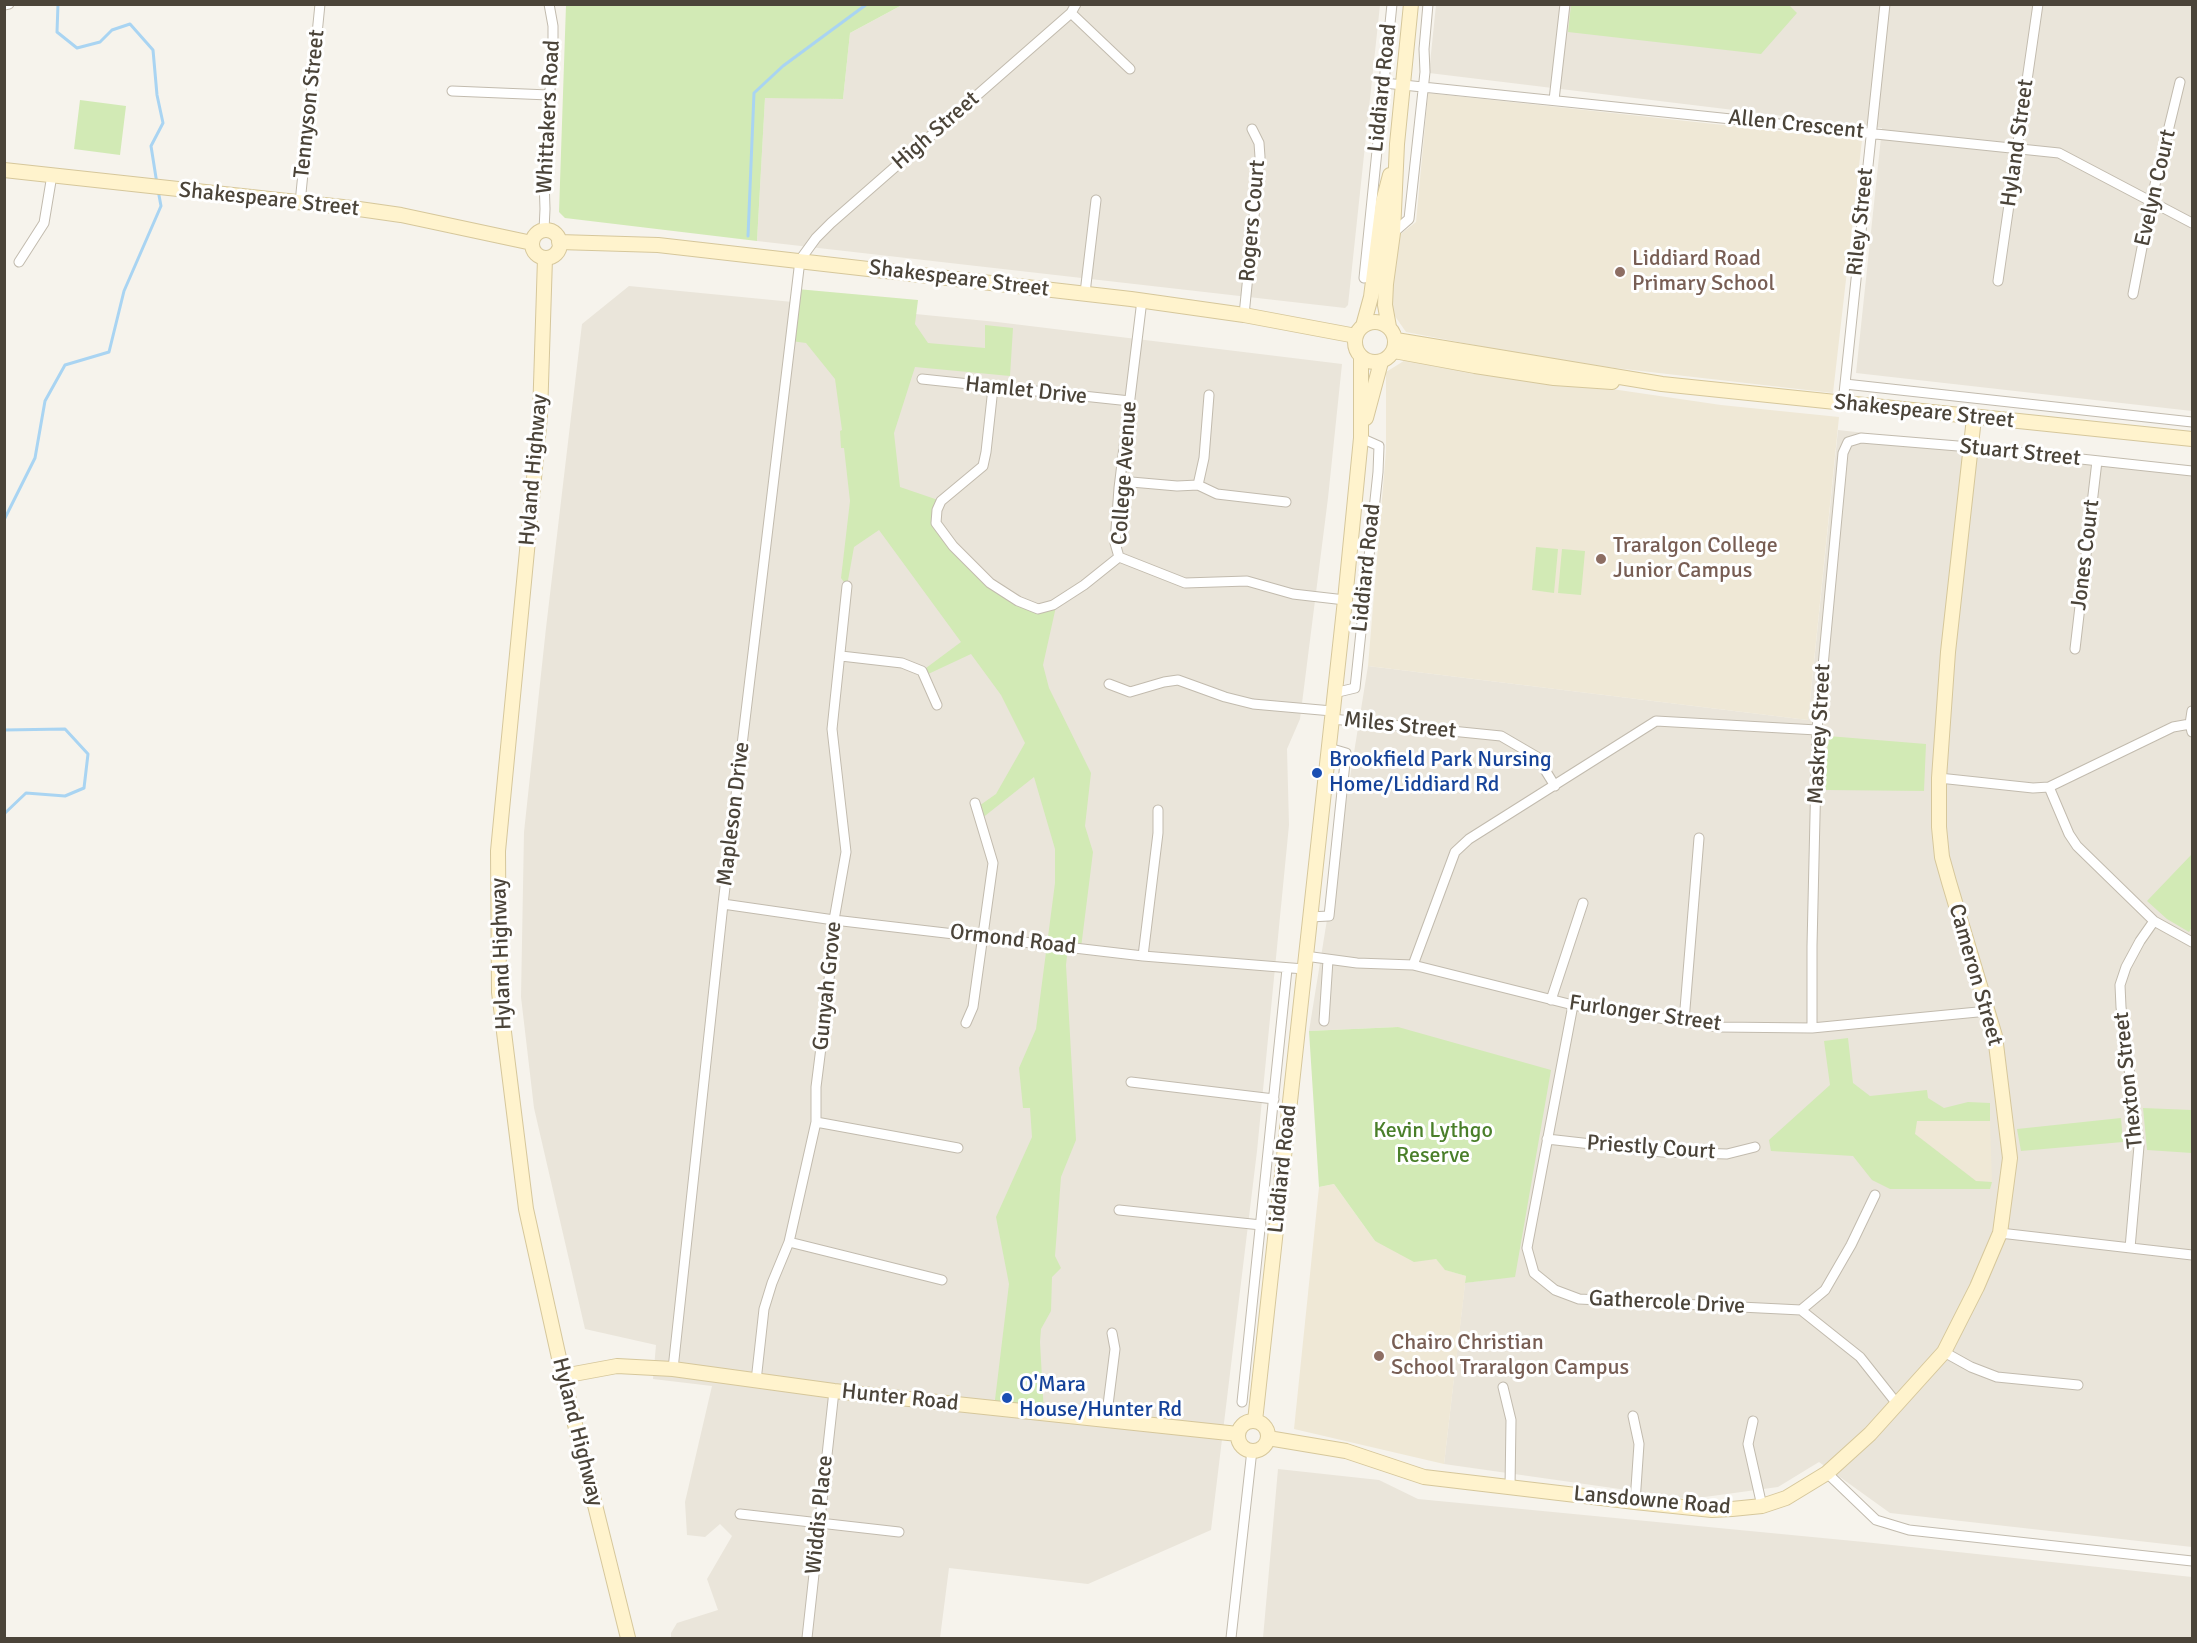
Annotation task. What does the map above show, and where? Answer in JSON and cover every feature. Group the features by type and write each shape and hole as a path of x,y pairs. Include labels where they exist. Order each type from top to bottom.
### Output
{"street":[{"path":"4,5 9,4"},
{"name":"Tennyson Street","path":"300,203 320,4"},
{"name":"Whittakers Road","path":"544,230 544,179 553,26 549,4"},
{"name":"Liddiard Road","path":"1364,278 1392,4"},
{"name":"Liddiard Road","path":"1393,339 1385,305 1393,233 1397,144 1411,4"},
{"name":"Liddiard Road","path":"1393,233 1409,219 1425,72 1424,49 1428,4"},
{"path":"1554,100 1565,4"},
{"name":"Riley Street","path":"1843,403 1885,4"},
{"name":"Hyland Street","path":"1998,281 2038,4"},
{"path":"1073,9 1130,69"},
{"name":"High Street","path":"800,261 816,238 831,223 1073,9"},
{"name":"Evelyn Court","path":"2133,294 2151,201 2180,82"},
{"name":"Allen Crescent","path":"1384,83 2059,153 2193,223"},
{"path":"452,91 549,95"},
{"name":"Rogers Court","path":"1244,315 1260,157 1259,143 1252,129"},
{"name":"Liddiard Road","path":"1359,331 1371,297 1383,202 1397,144"},
{"name":"Shakespeare Street","path":"4,170 401,215 532,243"},
{"path":"19,262 44,224 52,175"},
{"path":"1085,293 1096,200"},
{"path":"544,230 552,232 559,242 559,247 554,254 545,258 535,253 532,243 535,234 544,230"},
{"name":"Shakespeare Street","path":"559,242 658,245 1085,293 1359,331"},
{"name":"Hyland Highway","path":"545,258 540,416 498,851 499,992 526,1209 563,1376 628,1638"},
{"name":"Mapleson Drive","path":"673,1369 723,904 800,261"},
{"name":"College Avenue","path":"1142,300 1120,481 1115,543 1119,557 1185,583 1247,581 1293,594 1345,600"},
{"path":"1377,322 1393,339 1388,359 1373,363 1361,358 1355,346 1359,331 1377,322"},
{"name":"Shakespeare Street","path":"1393,339 1475,366 1554,378 1591,382 1662,384 2190,439"},
{"name":"Liddiard Road","path":"1255,1421 1345,600 1361,438 1361,358"},
{"name":"Liddiard Road","path":"1361,438 1381,362"},
{"name":"Hamlet Drive","path":"922,379 1130,401"},
{"name":"Shakespeare Street","path":"1845,384 2193,422"},
{"path":"993,387 983,466 941,501 936,515 936,523 953,546 990,583 1017,601 1038,609 1053,604 1084,585 1119,557"},
{"path":"1198,484 1204,458 1209,395"},
{"name":"Cameron Street","path":"1827,1473 1870,1434 1944,1352 1977,1287 2000,1233 2010,1158 1995,1036 1942,857 1939,827 1939,777 1948,652 1974,417"},
{"name":"Liddiard Road","path":"1334,693 1355,688 1366,586 1378,446 1361,438"},
{"name":"Stuart Street","path":"1848,442 1861,438 1970,447 2193,471"},
{"name":"Maskrey Street","path":"1812,1028 1817,730 1843,453 1848,442"},
{"name":"Jones Court","path":"2075,649 2097,461"},
{"path":"1120,481 1177,486 1198,484 1217,494 1286,502"},
{"name":"Gunyah Grove","path":"756,1381 764,1309 789,1242 816,1122 816,1087 834,920 846,852 832,729 847,586"},
{"path":"841,656 902,663 922,671 937,705"},
{"name":"Miles Street","path":"1109,684 1130,692 1178,680 1225,697 1253,704 1501,736 1537,757 1555,786"},
{"path":"1939,777 2033,788 2049,787 2173,727 2191,728 2193,711"},
{"path":"1413,965 1455,852 1469,839 1656,721 1817,730"},
{"path":"2049,787 2069,834 2077,846 2154,921 2193,942"},
{"path":"966,1023 973,1006 993,863 975,803"},
{"path":"1143,956 1158,833 1158,810"},
{"path":"1684,1021 1699,838"},
{"path":"1551,1000 1583,903"},
{"name":"Ormond Road","path":"723,904 834,920 1143,956 1287,969 1305,963"},
{"name":"Thexton Street","path":"2130,1248 2139,1146 2120,985 2126,967 2154,921"},
{"path":"1324,1021 1328,960"},
{"name":"Furlonger Street","path":"1305,963 1328,960 1413,965 1573,1005 1719,1027 1812,1028 1988,1011"},
{"name":"Liddiard Road","path":"1242,1402 1287,969"},
{"name":"Gathercole Drive","path":"1573,1005 1527,1248 1534,1273 1555,1290 1579,1299 1801,1310"},
{"path":"1131,1082 1274,1099"},
{"path":"816,1122 958,1148"},
{"name":"Priestly Court","path":"1547,1139 1662,1152 1727,1154 1755,1147"},
{"path":"1875,1195 1851,1245 1825,1290 1801,1310 1860,1357 1898,1405"},
{"path":"1119,1210 1261,1224"},
{"path":"2000,1233 2193,1255"},
{"path":"789,1242 942,1280"},
{"path":"1106,1421 1115,1349 1112,1333"},
{"path":"1944,1352 1971,1367 1996,1377 2078,1385"},
{"name":"Hunter Road","path":"563,1376 617,1366 673,1369 834,1391 1239,1434"},
{"path":"1503,1387 1511,1420 1510,1487"},
{"name":"Widdis Place","path":"807,1638 834,1391"},
{"path":"1633,1416 1639,1444 1635,1502"},
{"path":"1255,1421 1263,1425 1268,1438 1264,1446 1252,1450 1240,1443 1239,1434 1242,1425 1255,1421"},
{"path":"1753,1421 1748,1444 1762,1506"},
{"name":"Lansdowne Road","path":"1268,1438 1346,1451 1424,1477 1712,1509 1762,1506 1786,1498 1827,1473"},
{"path":"1231,1638 1252,1450"},
{"path":"1827,1473 1876,1520 1909,1530 2193,1561"},
{"path":"740,1514 899,1532"}],"shaded area":[{"path":"902,5 1380,5 1348,305 1345,308 757,241 765,97 843,99 850,33"},
{"path":"1436,5 2192,5 2192,411 1856,373 1882,128 1429,73"},
{"name":"Liddiard Road Primary School","path":"1428,93 1862,140 1833,393 1563,362 1406,332 1390,309 1398,236 1416,222"},
{"path":"629,286 997,322 1342,364 1328,498 1300,719 1287,749 1289,825 1257,1151 1211,1530 1088,1584 949,1568 940,1638 671,1638 671,1633 677,1623 718,1610 707,1579 732,1536 720,1524 705,1537 687,1535 685,1502 712,1386 653,1379 656,1345 585,1329 534,1108 521,997 524,832 546,628 582,324"},
{"name":"Traralgon College Junior Campus","path":"1407,359 1721,405 1839,417 1808,720 1368,666 1386,451 1386,372"},
{"path":"1838,430 2192,469 2192,1547 1890,1513 1819,1462 1778,1487 1690,1499 1444,1464 1465,1283 1515,1276 1398,1027 1309,1031 1368,666 1808,720"},
{"path":"1916,1121 1990,1121 1992,1182 1976,1181 1915,1134"},
{"name":"Chairo Christian School Traralgon Campus","path":"1334,1184 1375,1241 1436,1259 1446,1270 1466,1276 1444,1464 1294,1429 1319,1187"},
{"path":"1278,1469 1379,1480 1418,1499 1864,1542 2192,1577 2192,1638 1263,1638"}],"green space":[{"path":"566,4 902,5 850,33 843,99 765,98 757,241 565,218 559,212"},
{"path":"1788,4 1797,13 1761,54 1568,32 1571,5"},
{"path":"80,100 126,106 120,155 74,149"},
{"path":"797,289 918,300 915,324 928,343 985,348 985,325 1013,328 1010,376 915,367 894,433 900,487 941,501 936,515 950,542 1018,601 1039,607 1057,602 1043,665 1049,688 1091,773 1085,826 1093,852 1081,948 1068,947 1066,965 1076,1140 1061,1177 1055,1256 1061,1268 1052,1277 1051,1311 1041,1329 1044,1414 994,1408 1009,1284 996,1217 1032,1137 1030,1108 1023,1108 1019,1068 1036,1029 1055,883 1055,849 1034,777 981,819 976,808 996,794 1025,743 1001,695 971,654 924,676 922,671 961,642 879,530 854,547 847,586 841,578 850,501 844,448 841,448 840,431 842,430 835,379 806,343 791,341"},
{"path":"1536,547 1558,549 1554,593 1532,590"},
{"path":"1562,549 1585,551 1581,595 1558,593"},
{"path":"1828,736 1926,744 1924,791 1825,790"},
{"path":"2192,854 2192,927 2189,932 2167,919 2147,901"},
{"name":"Kevin Lythgo Reserve","path":"1398,1027 1551,1070 1515,1277 1465,1283 1466,1276 1445,1270 1436,1259 1414,1262 1375,1241 1334,1184 1319,1187 1309,1031"},
{"path":"1848,1038 1853,1083 1870,1096 1927,1090 1928,1098 1944,1108 1968,1102 1990,1103 1990,1121 1917,1121 1915,1134 1976,1181 1992,1182 1990,1189 1890,1189 1872,1180 1853,1156 1771,1151 1769,1140 1830,1085 1824,1041"},
{"path":"2143,1108 2192,1110 2192,1153 2147,1150"},
{"path":"2121,1118 2123,1142 2021,1151 2017,1129"}],"waterway":[{"path":"58,4 57,32 77,48 100,42 112,30 130,24 153,50 157,95 163,123 151,146 157,184"},
{"path":"748,236 754,93 783,66 867,4"},
{"path":"4,520 35,458 45,401 65,365 109,352 124,291 161,206 158,190"},
{"path":"4,730 65,729 88,754 84,788 65,796 26,793 4,814"}],"place":[{"name":"Liddiard Road Primary School","path":"1620,272"},
{"name":"Traralgon College Junior Campus","path":"1601,559"},
{"name":"Brookfield Park Nursing Home/Liddiard Rd","path":"1317,773"},
{"name":"Chairo Christian School Traralgon Campus","path":"1379,1356"},
{"name":"O'Mara House/Hunter Rd","path":"1007,1398"}]}
